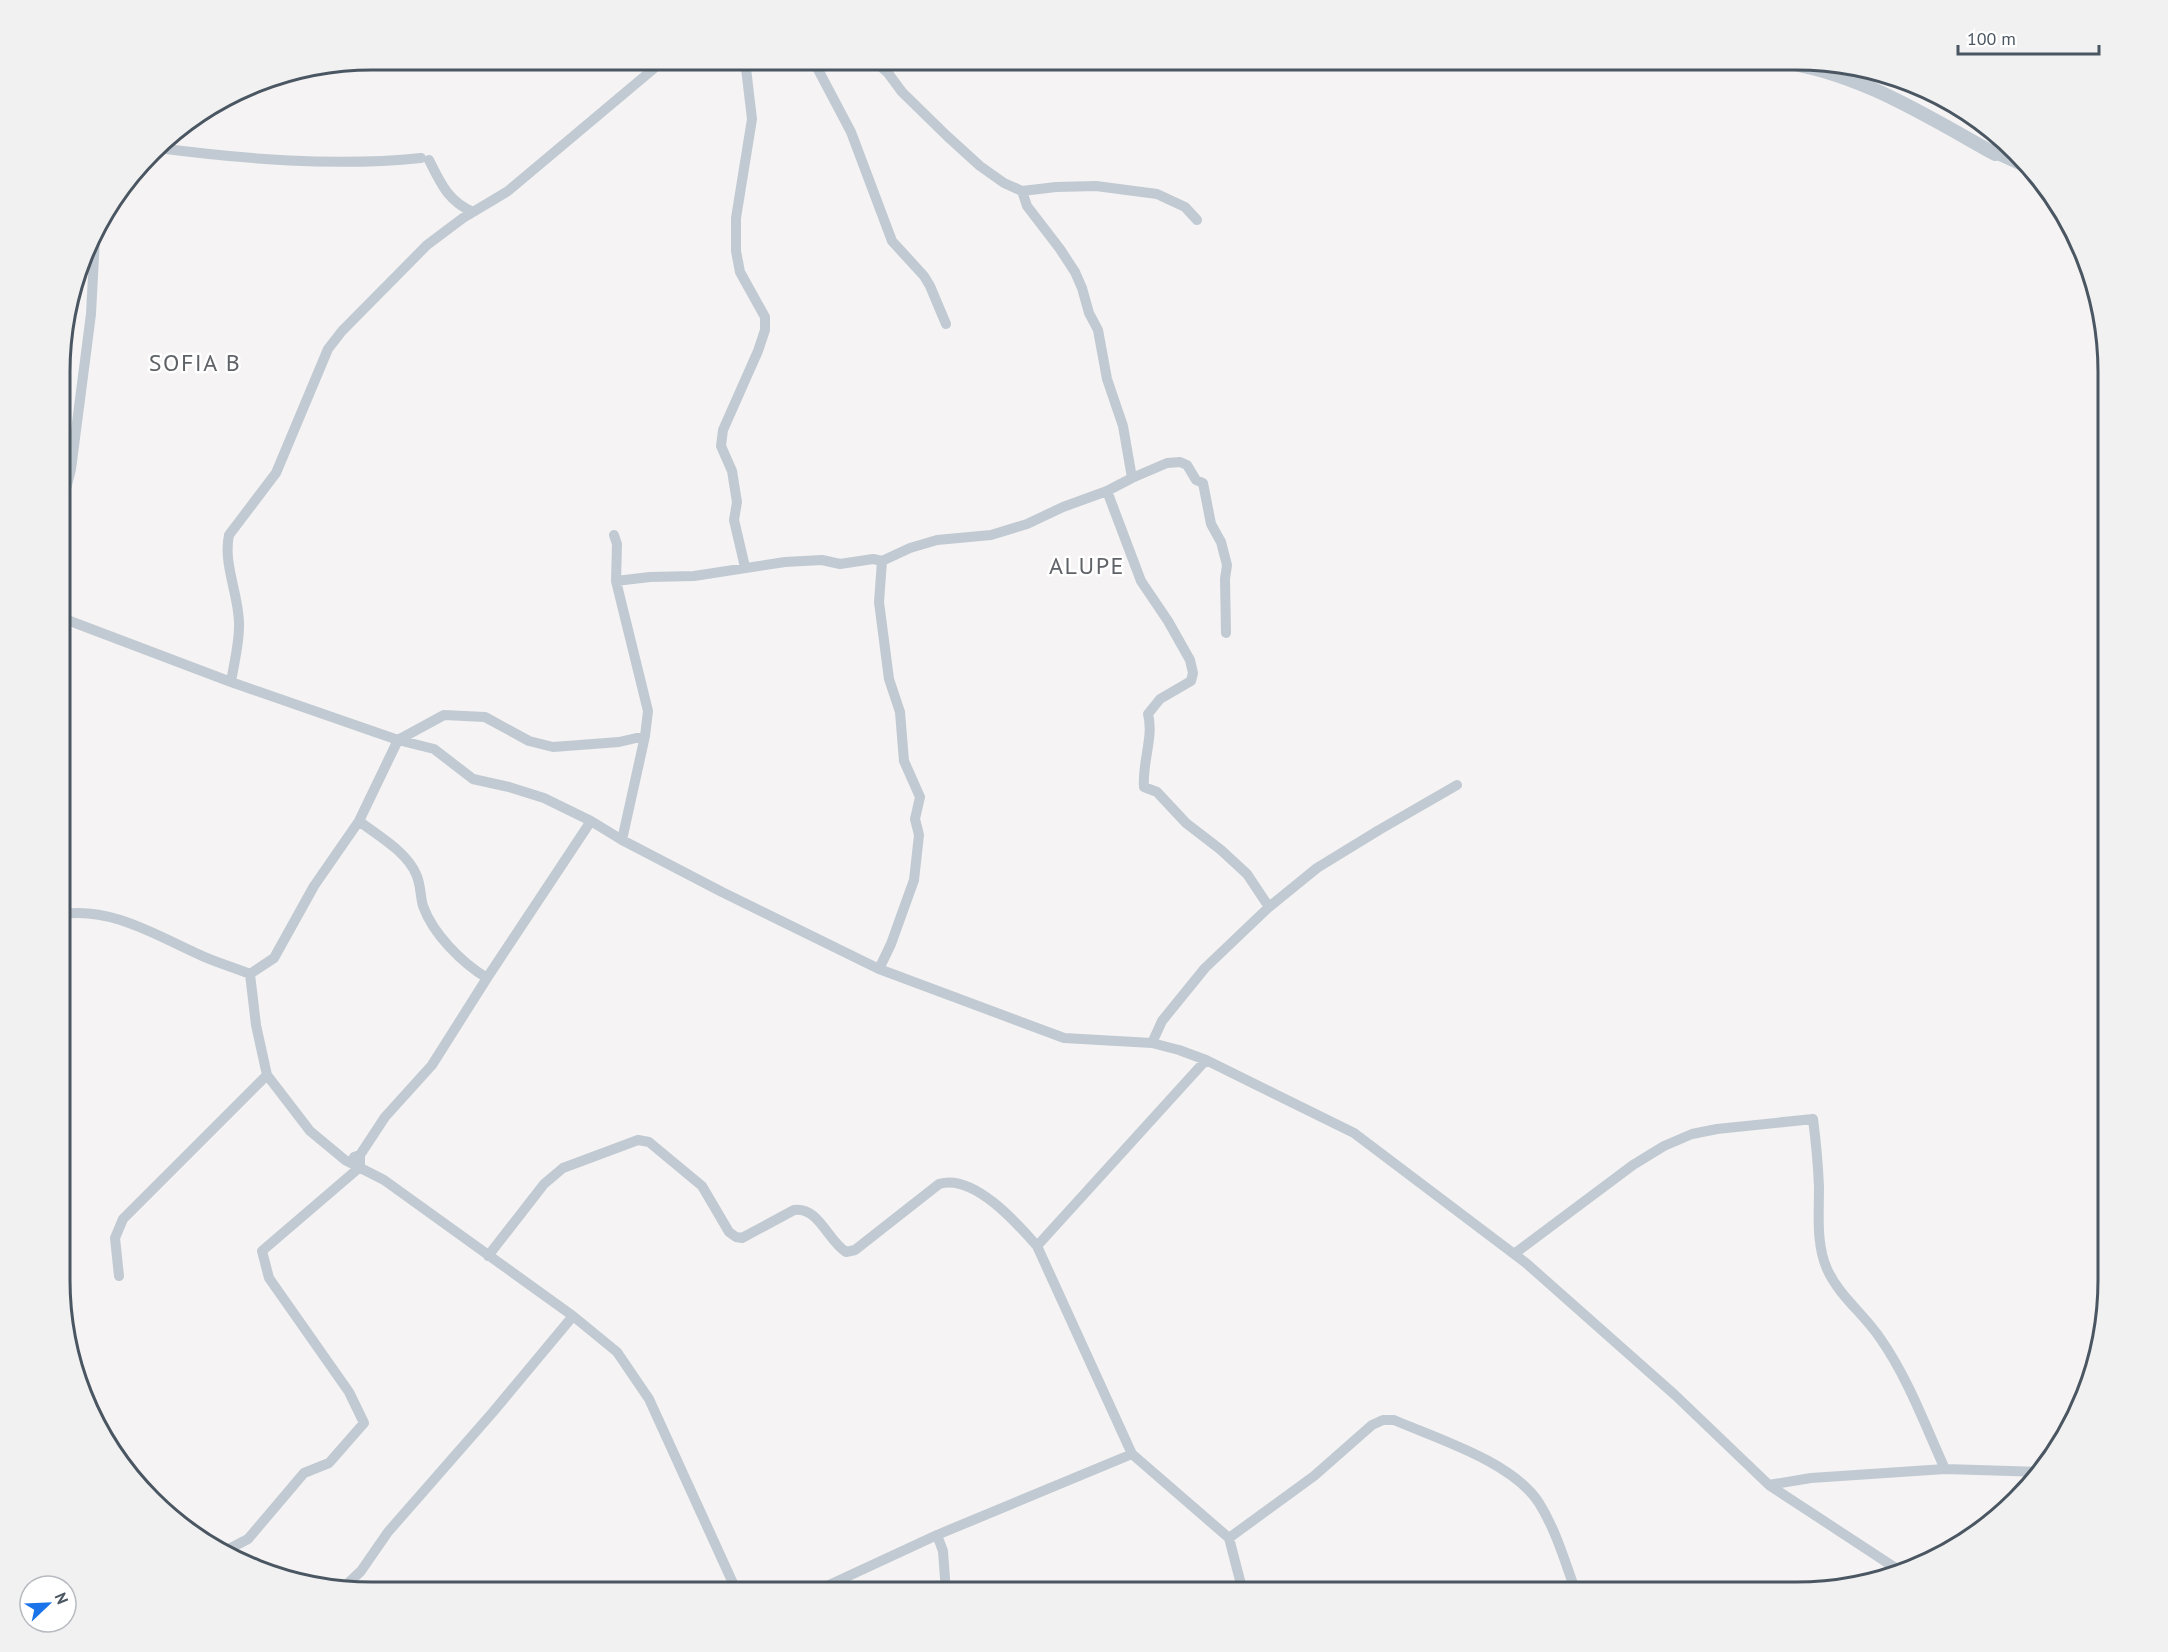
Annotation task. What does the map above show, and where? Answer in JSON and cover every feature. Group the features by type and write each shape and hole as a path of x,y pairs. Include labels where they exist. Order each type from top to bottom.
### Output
{"street":[{"path":"231,682 239,624 238,603 228,559 229,535 276,473 328,349 427,245 473,212 508,191 652,70"},
{"path":"745,567 734,520 737,502 732,471 721,446 723,430 765,330 765,317 740,272 736,251 736,218 752,119 746,70"},
{"path":"818,70 851,132 892,241 930,286 946,324"},
{"path":"885,70 902,92 947,136 980,166 1004,183 1022,190 1096,186 1157,194 1185,207 1197,220"},
{"path":"1834,73 1902,103 2011,161"},
{"path":"1995,154 1997,147"},
{"path":"169,149 223,157 375,162 425,159 457,205 473,212"},
{"path":"1022,190 1027,206 1065,257 1082,288 1089,313 1098,330 1107,379 1123,426 1132,477"},
{"path":"456,224 457,205"},
{"path":"70,473 91,314 94,257"},
{"path":"616,582 650,577 694,576 785,562 822,560 840,564 873,559 882,561 910,548 937,540 991,535 1026,524 1107,491 1132,477 1167,463 1180,462 1187,465 1196,480 1203,483 1211,524 1221,542 1227,565 1226,633"},
{"path":"1107,491 1141,581 1168,621 1190,660 1193,673 1191,681 1160,699 1148,714 1151,726 1143,773 1144,787 1157,792 1186,823 1247,874 1269,907"},
{"path":"614,535 617,544 616,582 648,711 645,736 621,840"},
{"path":"879,969 891,944 914,880 919,835 915,819 920,797 904,761 900,712 889,679 879,602 882,561"},
{"path":"70,621 231,682 398,740 434,749 473,779 544,798 591,821 621,840 879,969 1064,1038 1152,1043 1206,1060 1354,1133 1514,1254 1675,1395 1769,1485 1891,1565"},
{"path":"250,974 274,958 314,886 359,821 398,740 444,715 485,717 530,741 553,747 619,742 645,736"},
{"path":"1152,1043 1162,1021 1205,969 1269,907 1317,868 1457,785"},
{"path":"359,821 409,862 417,875 423,905 429,919 462,961 487,978"},
{"path":"233,1547 248,1539 304,1473 329,1463 364,1423 338,1376 269,1278 262,1251 360,1161 385,1117 432,1065 591,821"},
{"path":"70,913 80,912 128,921 201,956 250,974"},
{"path":"250,974 256,1025 267,1075 310,1131 345,1160 360,1161 573,1316 617,1352 648,1399 732,1582"},
{"path":"1036,1246 1206,1060"},
{"path":"119,1276 114,1238 123,1219 267,1075"},
{"path":"1514,1254 1633,1165 1664,1146 1692,1134 1717,1129 1813,1119 1818,1151 1819,1229 1827,1268 1839,1289 1879,1335 1895,1360 1945,1469"},
{"path":"488,1256 544,1184 563,1168 638,1140 649,1142 702,1186 729,1232 736,1237 742,1238 794,1210 802,1209 810,1213 846,1252 855,1250 939,1184 949,1180 961,1182 990,1200 1016,1222 1036,1246 1132,1454 1229,1538 1240,1582"},
{"path":"351,1581 361,1571 388,1532 573,1316"},
{"path":"1229,1538 1314,1476 1372,1425 1383,1420 1394,1420 1496,1464 1519,1480 1538,1501 1551,1525 1572,1582"},
{"path":"836,1582 937,1535 1132,1454"},
{"path":"1769,1485 1811,1478 1945,1469 2029,1472"},
{"path":"937,1535 943,1551 945,1582"}],"district":[{"name":"SOFIA B","path":"195,363"},
{"name":"ALUPE","path":"1087,566"}]}
